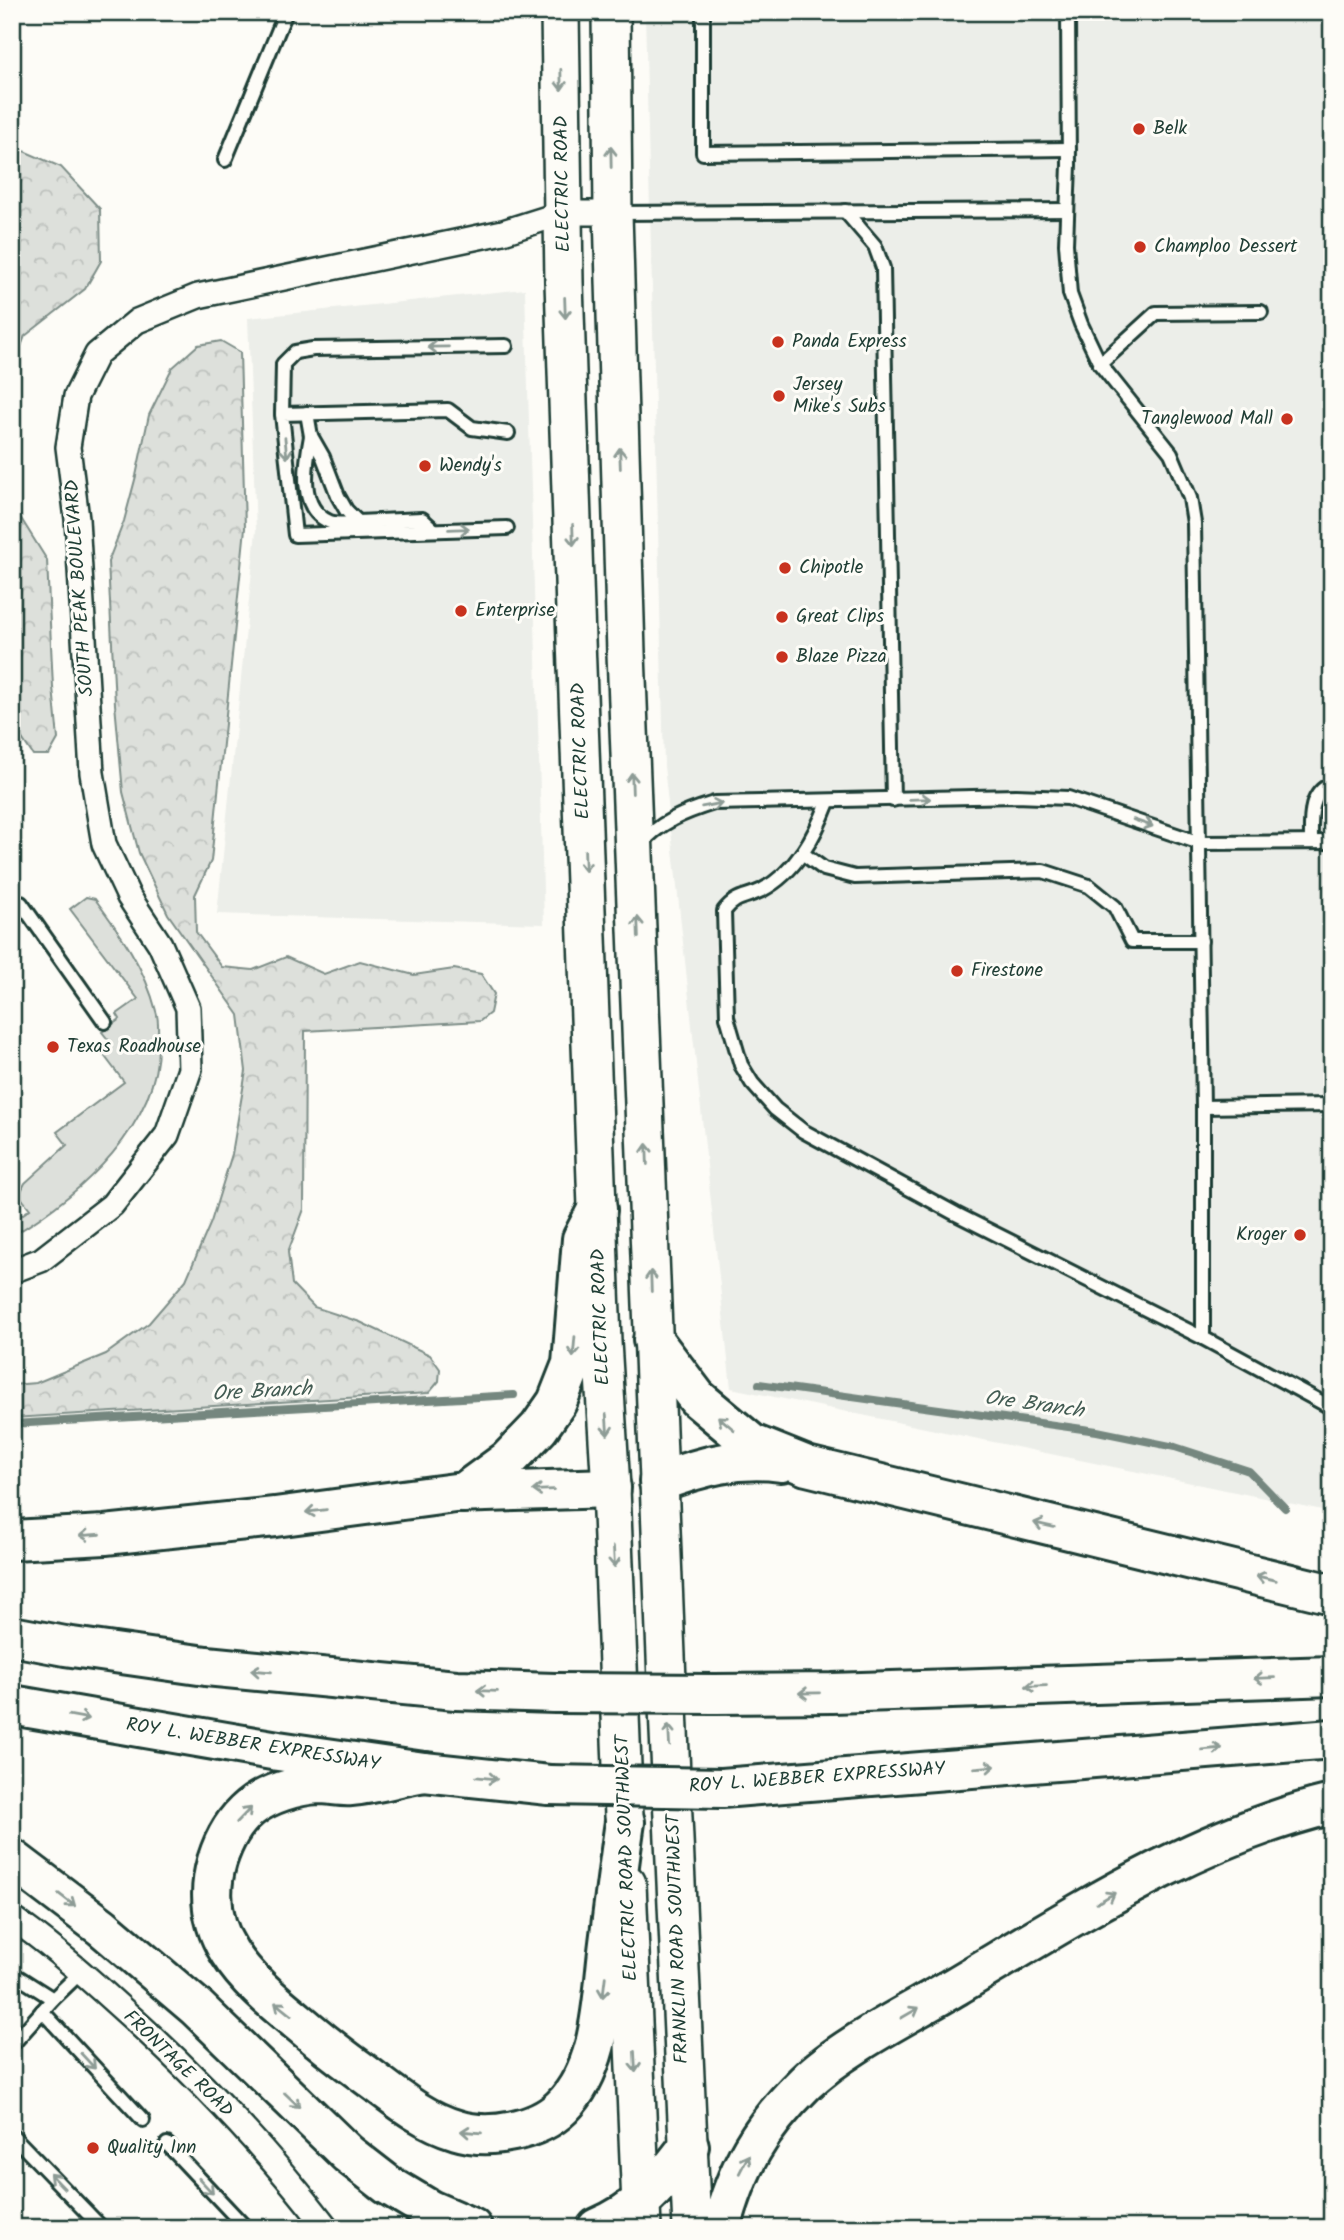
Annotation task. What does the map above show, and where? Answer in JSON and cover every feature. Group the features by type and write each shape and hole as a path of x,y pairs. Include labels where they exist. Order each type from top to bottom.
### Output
{"highway":[{"path":"463,1493 508,1460 539,1428 557,1402 572,1364 582,1239 597,1209"},
{"path":"653,1340 697,1398 752,1444 807,1466"},
{"path":"659,1482 686,1472 736,1460 764,1460 807,1466 1332,1594"},
{"path":"12,1540 105,1535 463,1493 611,1488"},
{"path":"12,1636 206,1666 456,1690 555,1693 846,1692 1332,1676"},
{"name":"ROY L. WEBBER EXPRESSWAY","path":"12,1705 278,1751 424,1772 549,1785 722,1788 1332,1738"},
{"path":"424,1772 351,1786 307,1786 265,1799 249,1808 235,1824 221,1849 213,1876 211,1904 220,1934 230,1953 256,1987 337,2054 428,2120 460,2131 513,2131 540,2123 559,2110 576,2092 590,2061 599,2026 625,1822"},
{"path":"721,2228 731,2192 747,2157 776,2115 807,2081 855,2046 1109,1896 1179,1859 1252,1828 1332,1804"},
{"path":"12,1859 102,1927 197,2007 348,2154 388,2185 430,2210 472,2228"},
{"path":"597,2228 642,2215 657,2188 689,2146"}],"main road":[{"name":"ELECTRIC ROAD","path":"560,12 563,213 601,1342 611,1488"},
{"path":"611,12 613,213 626,653 659,1482 611,1488"},
{"name":"FRANKLIN ROAD SOUTHWEST","path":"659,1482 692,2228"},
{"name":"ELECTRIC ROAD SOUTHWEST","path":"611,1488 642,2215"}],"street":[{"name":"SOUTH PEAK BOULEVARD","path":"12,1271 41,1260 112,1205 167,1135 190,1069 188,1008 160,944 129,897 104,844 92,773 77,519 68,447 76,396 97,354 137,321 198,296 503,232 563,213 613,213"},
{"name":"FRONTAGE ROAD","path":"12,1918 81,1972 164,2046 239,2123 327,2228"}],"lane":[{"path":"225,160 286,12"},
{"path":"703,12 704,153 1069,149"},
{"path":"1068,12 1069,149 1066,244 1070,294 1100,364 1171,453 1190,498 1194,523 1203,1107 1203,1339"},
{"path":"613,213 1068,209"},
{"path":"845,211 875,246 883,268 893,800"},
{"path":"1100,364 1156,313 1261,312"},
{"path":"506,346 313,349 295,352 283,364 282,414 295,535 508,528"},
{"path":"282,414 447,410 472,428 508,433"},
{"path":"307,413 311,436 323,457 338,496 346,510 358,522"},
{"path":"311,436 305,467 308,497 317,513 331,523 422,519 433,530"},
{"path":"1311,842 1312,806 1322,788 1332,784"},
{"path":"635,851 666,822 686,811 713,803 1016,796 1068,798 1200,843 1332,842"},
{"path":"828,802 818,828 802,853 781,876 762,890 732,901 724,911 727,1017 740,1065 752,1083 775,1109 803,1131 956,1214 1203,1339 1332,1408"},
{"path":"802,853 824,869 855,877 1043,871 1089,886 1098,893 1115,907 1132,941 1201,941"},
{"path":"12,904 21,903 105,1023"},
{"path":"1203,1107 1332,1105"},
{"path":"12,2045 52,1999 81,1972"},
{"path":"12,1973 52,1999"},
{"path":"42,2011 143,2120"},
{"path":"12,2135 102,2228"},
{"path":"167,2144 246,2228"}],"shaded area":[{"name":"Tanglewood Mall","path":"645,12 1332,12 1332,1512 731,1388 664,766"},
{"path":"525,289 544,924 217,914 256,531 248,318"}],"green space":[{"path":"12,146 61,167 100,209 101,261 85,289 25,336 12,370"},
{"path":"221,341 240,352 245,528 211,861 195,895 196,932 222,967 253,970 286,957 324,974 360,961 414,975 454,969 481,974 494,994 490,1013 480,1021 305,1031 304,1209 288,1252 292,1284 314,1307 360,1322 430,1355 440,1369 439,1381 429,1393 12,1418 12,1385 36,1383 106,1354 149,1323 186,1280 211,1222 232,1154 246,1071 239,1015 168,914 139,853 123,792 115,704 108,562 124,521 149,415 172,368 198,345"},
{"path":"12,504 47,560 58,739 49,755 33,755 15,728 12,711"},
{"path":"86,897 95,899 105,912 123,938 145,980 158,1018 156,1070 146,1099 131,1128 112,1154 64,1200 12,1236 12,1222 30,1209 19,1195 25,1183 67,1145 57,1132 124,1082 100,1050 110,1042 102,1032 120,1019 117,1014 138,999 70,909"}],"waterway":[{"name":"Ore Branch","path":"759,1384 1097,1431 1175,1447 1249,1471 1285,1508"},
{"name":"Ore Branch","path":"12,1424 514,1395"}],"place":[{"name":"Belk","path":"1139,129"},
{"name":"Champloo Dessert","path":"1140,247"},
{"name":"Panda Express","path":"778,342"},
{"name":"Jersey Mike's Subs","path":"779,396"},
{"name":"Tanglewood Mall","path":"1287,419"},
{"name":"Wendy's","path":"425,466"},
{"name":"Chipotle","path":"785,568"},
{"name":"Enterprise","path":"461,611"},
{"name":"Great Clips","path":"782,617"},
{"name":"Blaze Pizza","path":"782,657"},
{"name":"Firestone","path":"957,971"},
{"name":"Texas Roadhouse","path":"53,1047"},
{"name":"Kroger","path":"1300,1235"},
{"name":"Quality Inn","path":"93,2148"}]}
